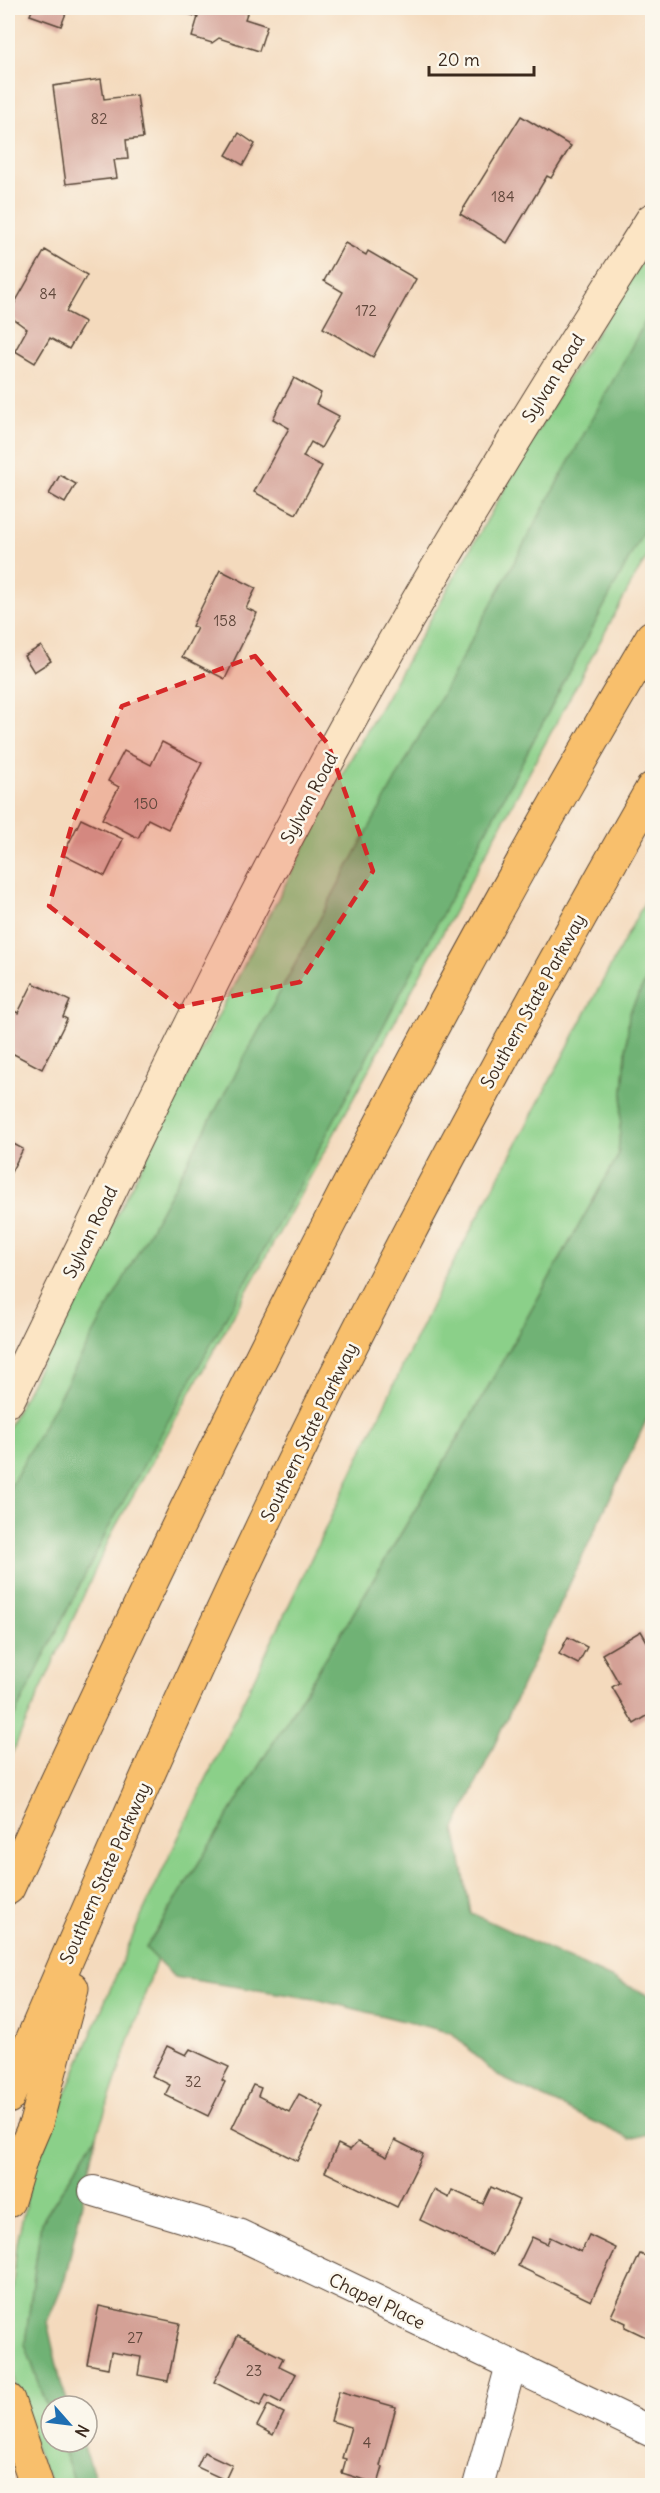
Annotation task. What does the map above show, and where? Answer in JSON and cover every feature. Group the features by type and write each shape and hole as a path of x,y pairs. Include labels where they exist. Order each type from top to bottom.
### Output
{"highway":[{"path":"8,1888 266,1344 386,1112 506,892 652,637"},
{"name":"Southern State Parkway","path":"8,2097 103,1876 243,1566 384,1280 513,1036 652,789"},
{"path":"8,1861 52,1792"},
{"path":"8,2201 21,2158 36,2123 103,1876"},
{"path":"8,2400 37,2486"}],"street":[{"name":"Sylvan Road","path":"8,1400 241,927 344,732 455,538 564,358 652,220"},
{"name":"Chapel Place","path":"94,2191 238,2234 652,2432"},
{"path":"478,2486 511,2365"}],"highlighted area":[{"path":"255,656 328,744 373,871 300,982 179,1007 49,906 72,824 122,706"}],"green space":[{"path":"652,245 652,549 339,1125 111,1535 8,1762 8,1428 336,785 564,385"},
{"path":"652,309 652,515 301,1183 108,1529 8,1729 8,1491"},
{"path":"652,888 652,968 629,1014 618,1156 483,1396 350,1619 146,1948 157,1959 97,2135 41,2223 25,2344 43,2394 39,2394 39,2454 64,2454 76,2485 51,2485 18,2407 8,2337 17,2243 32,2174 142,1914 437,1294"},
{"path":"652,968 652,1408 455,1829 471,1913 652,1997 652,2133 630,2139 496,2075 452,2033 315,1999 174,1977 146,1948 350,1619 483,1396 618,1156 629,1014"},
{"path":"97,2135 65,2279 47,2322 65,2394 43,2394 25,2344 41,2223"},
{"path":"64,2454 86,2454 98,2485 76,2485"}],"building":[{"path":"33,8 68,8 61,26 30,15"},
{"path":"170,8 249,8 245,19 267,26 259,51 219,38 212,43 192,37 198,17"},
{"path":"101,79 104,99 137,95 143,138 126,140 128,159 114,160 117,178 66,184 53,86"},
{"path":"521,116 571,146 551,178 547,176 507,243 460,214"},
{"path":"239,133 255,144 243,165 226,155"},
{"path":"345,243 366,255 368,251 416,279 373,357 323,328 343,292 324,281"},
{"path":"45,250 87,275 66,312 85,322 69,349 50,338 35,363 15,351 27,329 8,315"},
{"path":"294,378 321,393 316,404 339,416 321,448 311,442 303,457 322,466 296,514 254,492 289,428 273,419"},
{"path":"60,475 76,484 65,503 49,494"},
{"path":"220,570 256,588 246,608 257,613 225,679 182,657 197,628 192,626"},
{"path":"41,646 51,661 34,672 24,656"},
{"path":"162,742 202,763 168,829 148,819 138,838 102,819 119,787 108,781 124,751 151,765"},
{"path":"81,819 123,839 105,876 63,855"},
{"path":"33,983 70,1001 63,1017 67,1019 42,1069 8,1051 8,1008 18,1013"},
{"path":"8,1141 23,1149 8,1178"},
{"path":"641,1631 652,1650 652,1713 634,1724 612,1687 619,1683 602,1654"},
{"path":"568,1637 587,1647 578,1664 559,1654"},
{"path":"167,2046 186,2055 190,2049 229,2067 222,2080 225,2082 208,2116 165,2095 170,2085 152,2076"},
{"path":"253,2085 261,2088 258,2096 289,2112 299,2094 324,2107 297,2161 232,2128"},
{"path":"395,2140 423,2154 397,2207 325,2172 338,2144 350,2150 358,2142 387,2157"},
{"path":"491,2187 519,2200 493,2255 420,2220 434,2190 449,2198 452,2190 483,2204"},
{"path":"589,2235 616,2248 591,2301 518,2266 532,2237 547,2244 550,2237 581,2252"},
{"path":"652,2246 652,2334 648,2338 625,2327 626,2323 611,2316 640,2254 648,2257"},
{"path":"99,2306 180,2323 168,2381 138,2375 141,2357 111,2352 108,2368 87,2364"},
{"path":"238,2335 283,2358 279,2366 296,2374 281,2403 266,2395 260,2406 214,2382"},
{"path":"339,2391 396,2407 380,2466 383,2467 378,2484 342,2473 346,2459 342,2458 351,2427 331,2421"},
{"path":"268,2405 284,2413 273,2435 257,2426"},
{"path":"204,2452 232,2465 225,2480 197,2467"}]}
